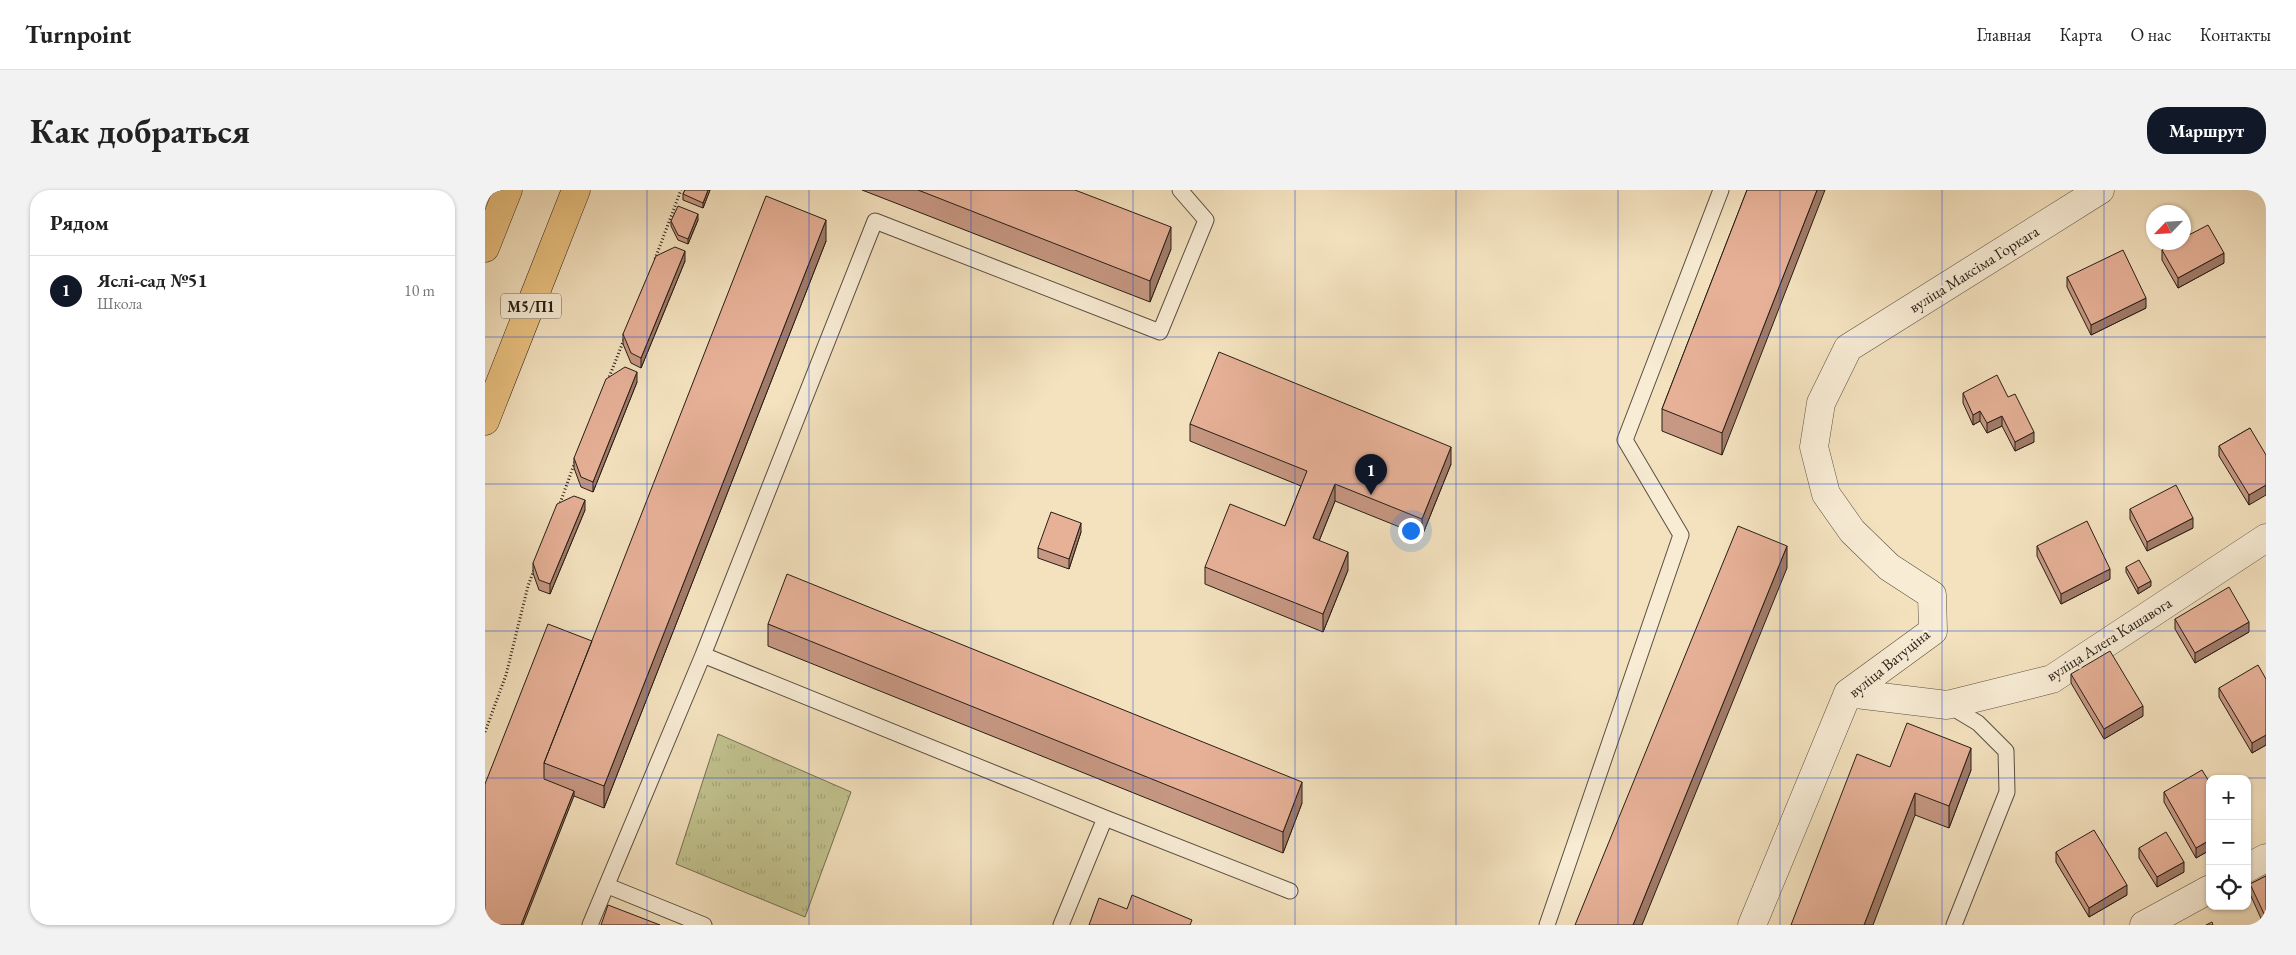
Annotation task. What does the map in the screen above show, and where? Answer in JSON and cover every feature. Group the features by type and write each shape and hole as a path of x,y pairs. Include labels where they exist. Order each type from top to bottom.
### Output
{"main road":[{"path":"485,248 508,190"},
{"name":"М5/П1","path":"485,421 576,190"}],"street":[{"name":"вуліца Максіма Горкага","path":"1849,348 2101,190"},
{"name":"вуліца Ватуціна","path":"1752,925 1847,693 1933,631 1932,596 1883,561 1852,531 1827,494 1814,447 1821,403 1849,348"},
{"name":"вуліца Алега Кашавога","path":"1847,693 1947,705 2052,679 2266,538"},
{"path":"2251,866 2266,858"},
{"path":"2144,925 2206,891"}],"lane":[{"path":"590,925 703,656 875,221 1160,332 1206,220 1180,190"},
{"path":"1547,925 1681,535 1625,440 1721,190"},
{"path":"703,656 1290,891"},
{"path":"1947,705 1978,722 2006,751 2007,792 1954,925"},
{"path":"1061,925 1105,818"},
{"path":"608,886 704,925"}],"path":[{"path":"654,260 681,190"},
{"path":"607,381 625,334"},
{"path":"557,510 578,455"},
{"path":"485,732 506,675 528,586 537,562"}],"green space":[{"path":"718,734 851,792 805,917 676,864"}],"building":[{"path":"685,190 708,190 703,203 683,194"},
{"path":"918,190 1075,190 1171,227 1150,281"},
{"path":"1747,190 1817,190 1722,433 1662,409"},
{"path":"766,196 826,220 604,786 544,763"},
{"path":"678,206 698,214 688,239 678,235 671,221"},
{"path":"2208,225 2224,253 2178,278 2162,250 2191,250 2191,234"},
{"path":"675,247 685,251 641,358 631,353 623,334 656,256"},
{"path":"2123,250 2146,298 2091,325 2067,277"},
{"path":"1219,352 1451,447 1422,519 1335,484 1313,538 1348,552 1323,614 1205,567 1230,504 1285,526 1307,471 1190,424"},
{"path":"625,367 637,372 593,482 581,477 574,458 606,379"},
{"path":"1997,375 2008,397 2015,394 2034,432 2015,442 2002,416 1987,423 1980,411 1973,415 1963,393"},
{"path":"2250,428 2266,455 2266,485 2249,495 2219,446"},
{"path":"2176,485 2193,518 2147,542 2130,509"},
{"path":"574,496 585,500 550,584 539,580 533,563 557,504"},
{"path":"1051,512 1081,523 1069,559 1038,548"},
{"path":"2087,521 2110,569 2061,594 2037,546"},
{"path":"1738,526 1787,546 1633,925 1575,925"},
{"path":"2139,560 2151,581 2138,588 2126,567"},
{"path":"787,574 1302,782 1283,832 768,624"},
{"path":"2229,587 2249,622 2195,653 2175,619"},
{"path":"548,624 592,641 544,763 544,779 574,791 521,925 485,925 485,784"},
{"path":"2110,651 2143,706 2104,729 2071,674"},
{"path":"2258,665 2266,679 2266,735 2252,743 2219,688"},
{"path":"1907,723 1971,748 1949,806 1915,793 1864,925 1791,925 1857,754 1890,767"},
{"path":"2202,770 2206,776 2206,842 2196,848 2164,792"},
{"path":"2094,830 2127,885 2089,908 2056,852"},
{"path":"2166,832 2184,862 2157,877 2139,848"},
{"path":"2266,876 2266,918 2251,886 2251,884"},
{"path":"1132,895 1192,920 1190,925 1089,925 1099,898 1127,909"},
{"path":"608,905 660,925 601,925"}],"place":[{"name":"Яслі-сад №51","path":"1371,495"}]}
